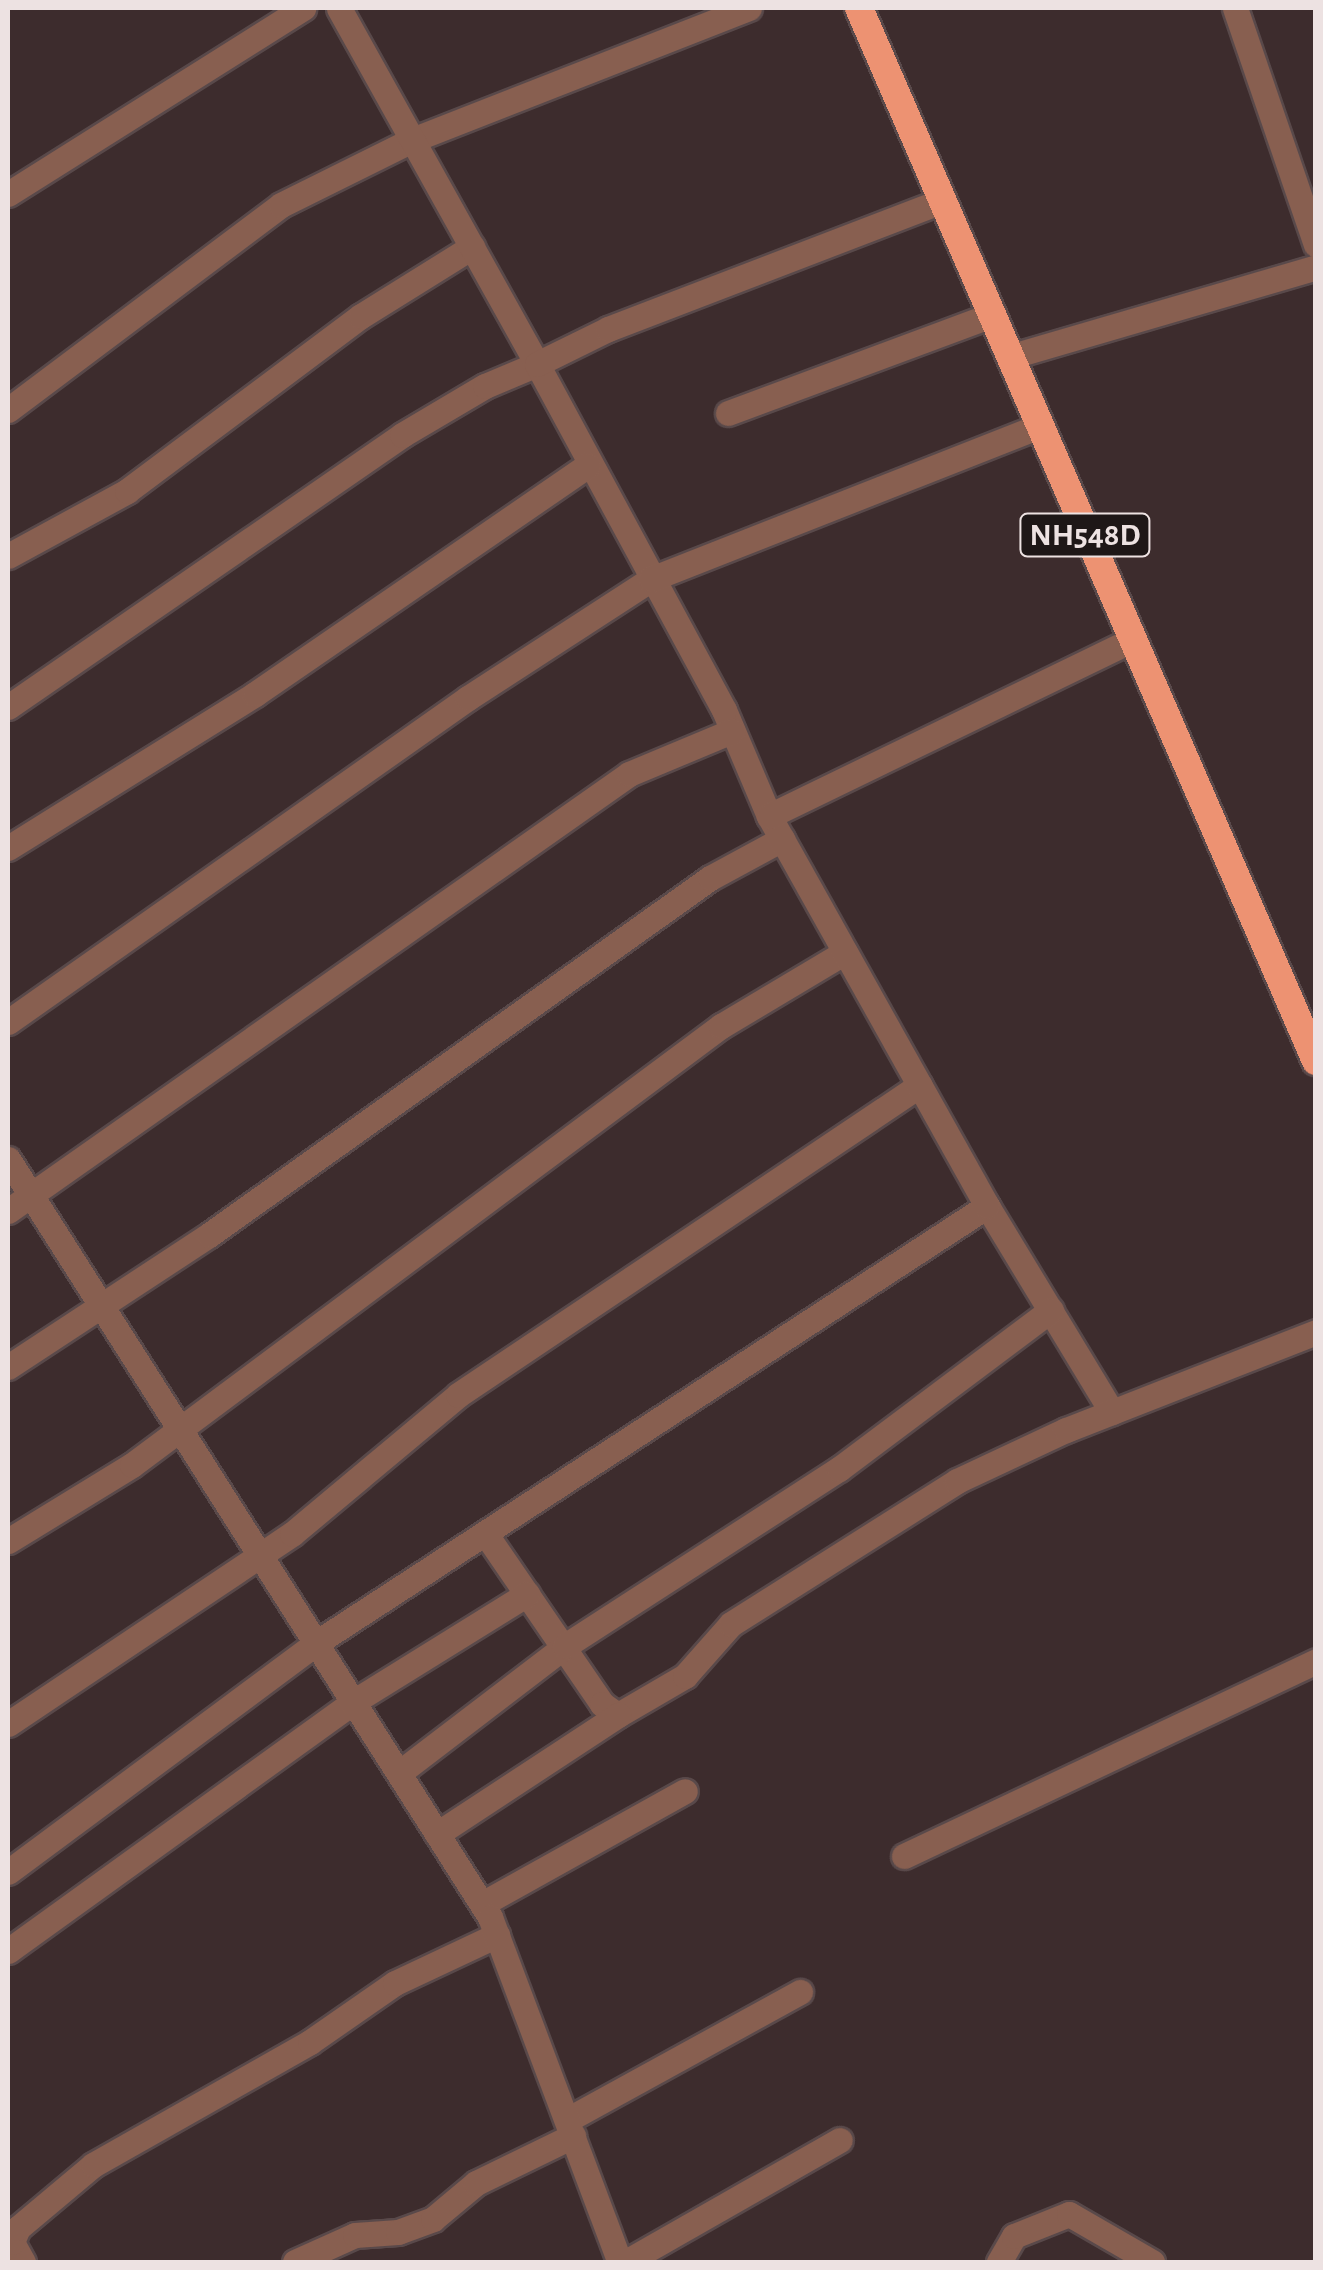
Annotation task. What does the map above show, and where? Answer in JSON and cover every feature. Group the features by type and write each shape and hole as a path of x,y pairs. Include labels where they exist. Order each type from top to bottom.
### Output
{"highway":[{"name":"NH548D","path":"860,8 1130,641 1316,1061"}],"street":[{"path":"8,194 303,8"},
{"path":"339,8 537,364 732,731 775,827 987,1206 1112,1412"},
{"path":"8,410 280,205 412,140 750,8"},
{"path":"1235,8 1316,245"},
{"path":"8,707 402,436 485,386 608,329 942,201"},
{"path":"8,556 127,491 361,316 472,246"},
{"path":"1009,357 1316,267"},
{"path":"728,413 991,316"},
{"path":"8,1022 468,698 651,579 1039,426"},
{"path":"8,848 254,694 588,465"},
{"path":"8,1367 445,1071 775,827 1130,641"},
{"path":"8,1211 629,774 732,731"},
{"path":"8,1541 132,1465 177,1426 721,1026 845,952"},
{"path":"8,1724 259,1555 458,1394 920,1085"},
{"path":"8,1159 482,1904 623,2262 840,2140"},
{"path":"8,1872 316,1643 987,1206"},
{"path":"399,1773 565,1646 839,1469 1051,1310"},
{"path":"437,1834 618,1715 685,1676 731,1624 848,1546 957,1481 1112,1412 1316,1332"},
{"path":"485,1534 602,1704 618,1715"},
{"path":"8,1951 353,1702 528,1594"},
{"path":"904,1856 1316,1662"},
{"path":"482,1904 685,1791"},
{"path":"23,2262 12,2242 18,2228 93,2164 310,2042 394,1983 497,1935"},
{"path":"295,2262 355,2235 398,2232 433,2219 476,2183 800,1992"},
{"path":"999,2262 1014,2236 1069,2214 1152,2262"}]}
